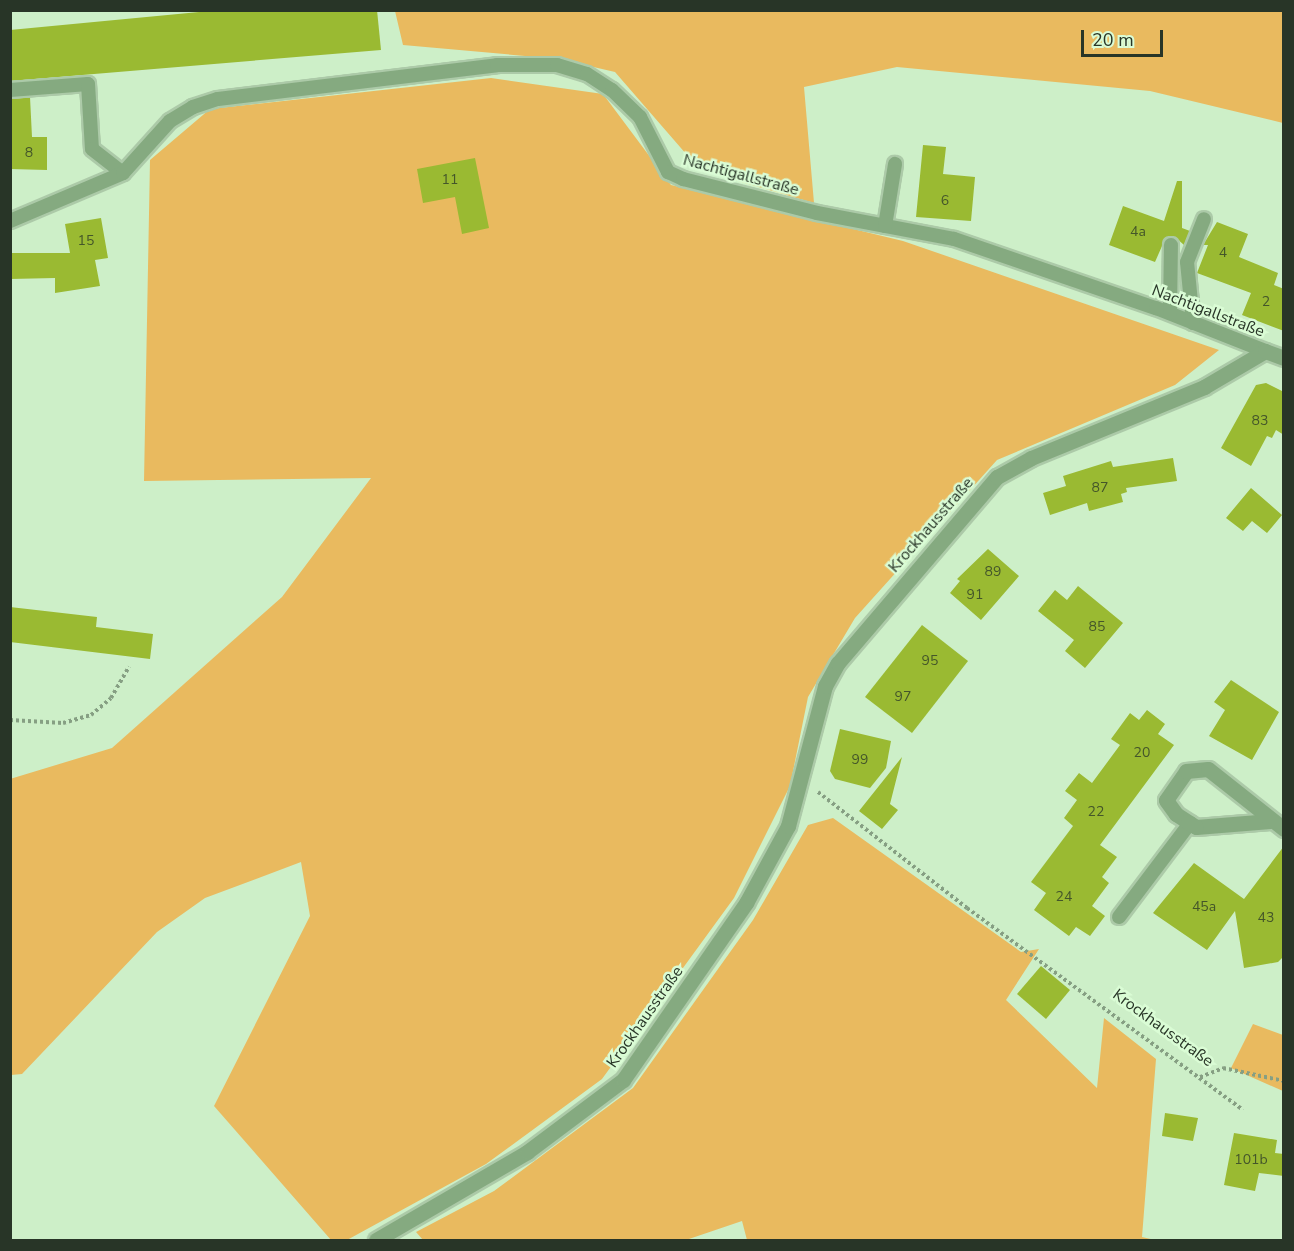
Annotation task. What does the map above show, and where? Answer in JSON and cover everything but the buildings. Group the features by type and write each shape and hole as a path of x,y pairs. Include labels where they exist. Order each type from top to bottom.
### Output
{"street":[{"path":"1265,351 1284,358"},
{"name":"Krockhausstraße","path":"376,1240 527,1152 623,1080 746,903 788,826 803,780 814,724 825,686 838,663 997,477 1031,458 1204,387 1265,351"},
{"path":"1270,821 1196,827 1166,800 1186,771 1208,769 1270,821 1284,829"}],"lane":[{"name":"Nachtigallstraße","path":"10,221 123,173 170,121 193,106 218,99 497,65 557,65 587,74 612,90 640,117 668,172 683,179 885,226 954,239 1170,313 1265,351"},
{"path":"10,90 88,84 93,149 123,173"},
{"path":"885,226 895,164"},
{"path":"1193,322 1187,262 1204,219"},
{"path":"1170,313 1171,245"},
{"path":"1119,917 1190,823"}],"path":[{"path":"10,720 63,723 92,715 111,698 129,667"},
{"name":"Krockhausstraße","path":"803,780 967,908 1243,1110"},
{"path":"1200,1077 1223,1068 1284,1081"}],"shaded area":[{"path":"395,11 1283,11 1283,123 1150,91 897,67 804,87 814,203 700,170 615,72 559,59 403,45"},
{"path":"491,78 603,94 671,185 903,241 1219,350 1175,385 997,460 855,618 808,697 790,786 734,898 602,1079 486,1164 347,1240 331,1240 214,1106 310,916 301,862 205,898 157,932 22,1074 11,1075 10,779 112,748 282,597 371,478 144,481 150,160 210,109"},
{"path":"833,818 1021,952 1039,949 1006,1000 1097,1088 1104,1018 1156,1059 1142,1237 1155,1240 747,1240 742,1221 686,1240 423,1240 416,1232 494,1191 633,1088 753,920 808,825"},
{"path":"1253,1024 1283,1035 1283,1091 1231,1068"}]}
